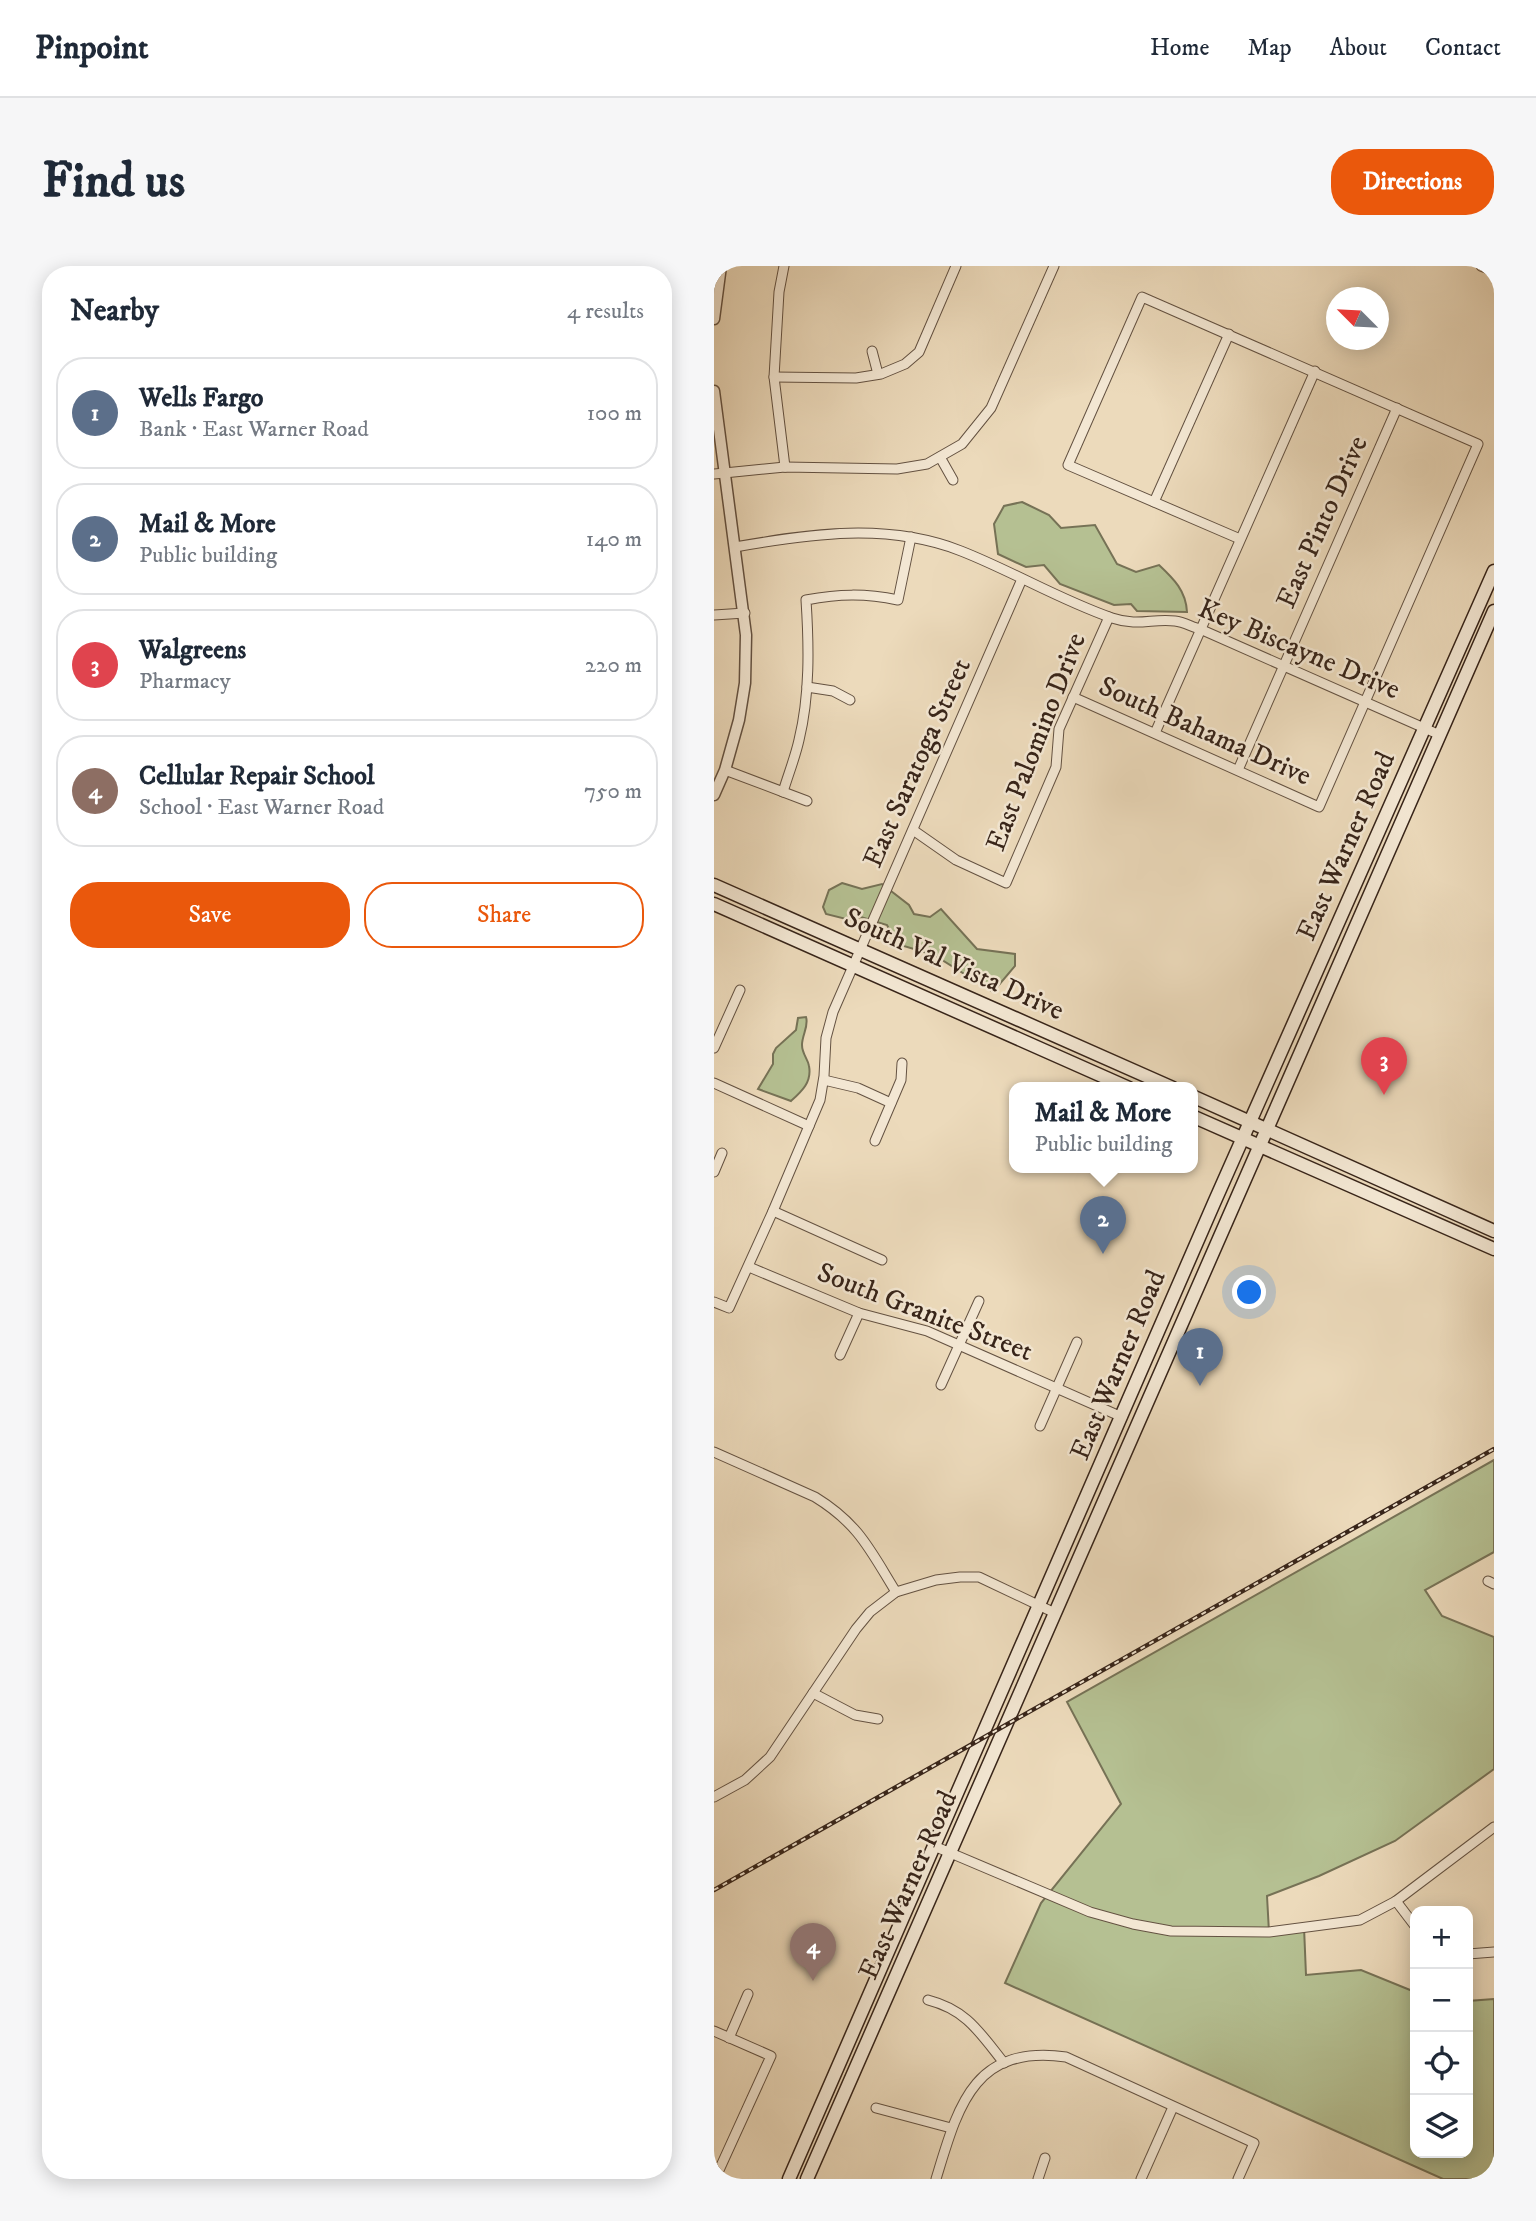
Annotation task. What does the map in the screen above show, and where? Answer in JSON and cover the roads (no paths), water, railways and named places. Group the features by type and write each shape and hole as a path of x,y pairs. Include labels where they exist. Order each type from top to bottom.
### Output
{"main road":[{"name":"East Warner Road","path":"789,2179 1242,1139 1494,571"},
{"name":"East Warner Road","path":"807,2179 1494,611"},
{"name":"South Val Vista Drive","path":"714,885 1159,1082"},
{"path":"1354,890 1369,896"},
{"name":"South Val Vista Drive","path":"714,904 1116,1082"},
{"path":"1313,981 1328,988"},
{"path":"1068,1060 1076,1045"},
{"path":"1198,1099 1490,1229 1480,1243"},
{"path":"1198,1119 1494,1249"},
{"path":"1164,1319 1181,1325"},
{"path":"1111,1482 1128,1428 1122,1417"},
{"path":"1070,1537 1085,1544"}],"street":[{"path":"714,319 721,266"},
{"path":"784,266 777,313 774,377 785,467"},
{"path":"774,377 856,378 878,374 905,364 919,352 956,266"},
{"path":"719,474 785,467 897,469 928,464 962,444 991,408 1054,266"},
{"path":"1481,266 1494,271"},
{"path":"1240,539 1068,465 1142,297 1478,444 1366,703"},
{"path":"1154,502 1229,334"},
{"path":"872,351 878,374"},
{"path":"1156,733 1315,371"},
{"path":"714,391 719,474 735,547 745,613 745,683 739,720 725,770 714,795"},
{"name":"East Pinto Drive","path":"1238,770 1397,408"},
{"path":"940,457 953,480"},
{"name":"Key Biscayne Drive","path":"735,547 839,532 911,537 959,550 1109,617 1138,624 1174,621 1200,629 1440,736"},
{"path":"783,792 799,739 807,687 806,600 841,594 871,595 898,600 911,537"},
{"name":"East Saratoga Street","path":"853,965 1022,579"},
{"path":"714,615 745,613"},
{"name":"East Palomino Drive","path":"913,830 956,860 1006,883 1056,767 1059,729 1109,617"},
{"path":"807,687 833,691 850,700"},
{"name":"South Bahama Drive","path":"1073,697 1319,807 1366,703"},
{"path":"725,770 807,801"},
{"path":"714,1302 729,1308 774,1211 820,1100 826,1038 833,1012 853,965"},
{"path":"714,1048 740,990"},
{"path":"875,1141 901,1080 902,1063"},
{"path":"824,1080 858,1088 891,1103"},
{"path":"714,1083 809,1126"},
{"path":"714,1172 722,1153"},
{"path":"774,1211 882,1260"},
{"name":"South Granite Street","path":"749,1266 859,1313 883,1321 917,1327 1122,1417"},
{"path":"941,1385 979,1301"},
{"path":"840,1355 859,1313"},
{"path":"1040,1426 1077,1342"},
{"path":"714,1452 830,1506 857,1529 896,1592"},
{"path":"714,1797 744,1780 770,1757 859,1625 870,1612 896,1592 936,1580 979,1577 1055,1613"},
{"path":"813,1693 855,1715 878,1719"},
{"path":"934,1846 1090,1912 1171,1931 1269,1932 1360,1920 1396,1901 1494,1827"},
{"path":"1396,1901 1410,1919"},
{"path":"1473,1954 1494,1952"},
{"path":"729,2038 748,1994"},
{"path":"928,2000 948,2005 976,2027 1004,2063"},
{"path":"714,2031 771,2056 715,2179"},
{"path":"936,2179 963,2099 974,2085 986,2073 1004,2063 1035,2056 1066,2057 1254,2143 1238,2179"},
{"path":"1141,2179 1173,2107"},
{"path":"876,2108 951,2129"},
{"path":"1038,2179 1045,2158"}],"railway":[{"path":"714,1890 1494,1449"}],"place":[{"name":"Walgreens","path":"1384,1095"},
{"name":"Mail & More","path":"1103,1254"},
{"name":"Wells Fargo","path":"1200,1386"},
{"name":"Cellular Repair School","path":"813,1981"}]}
